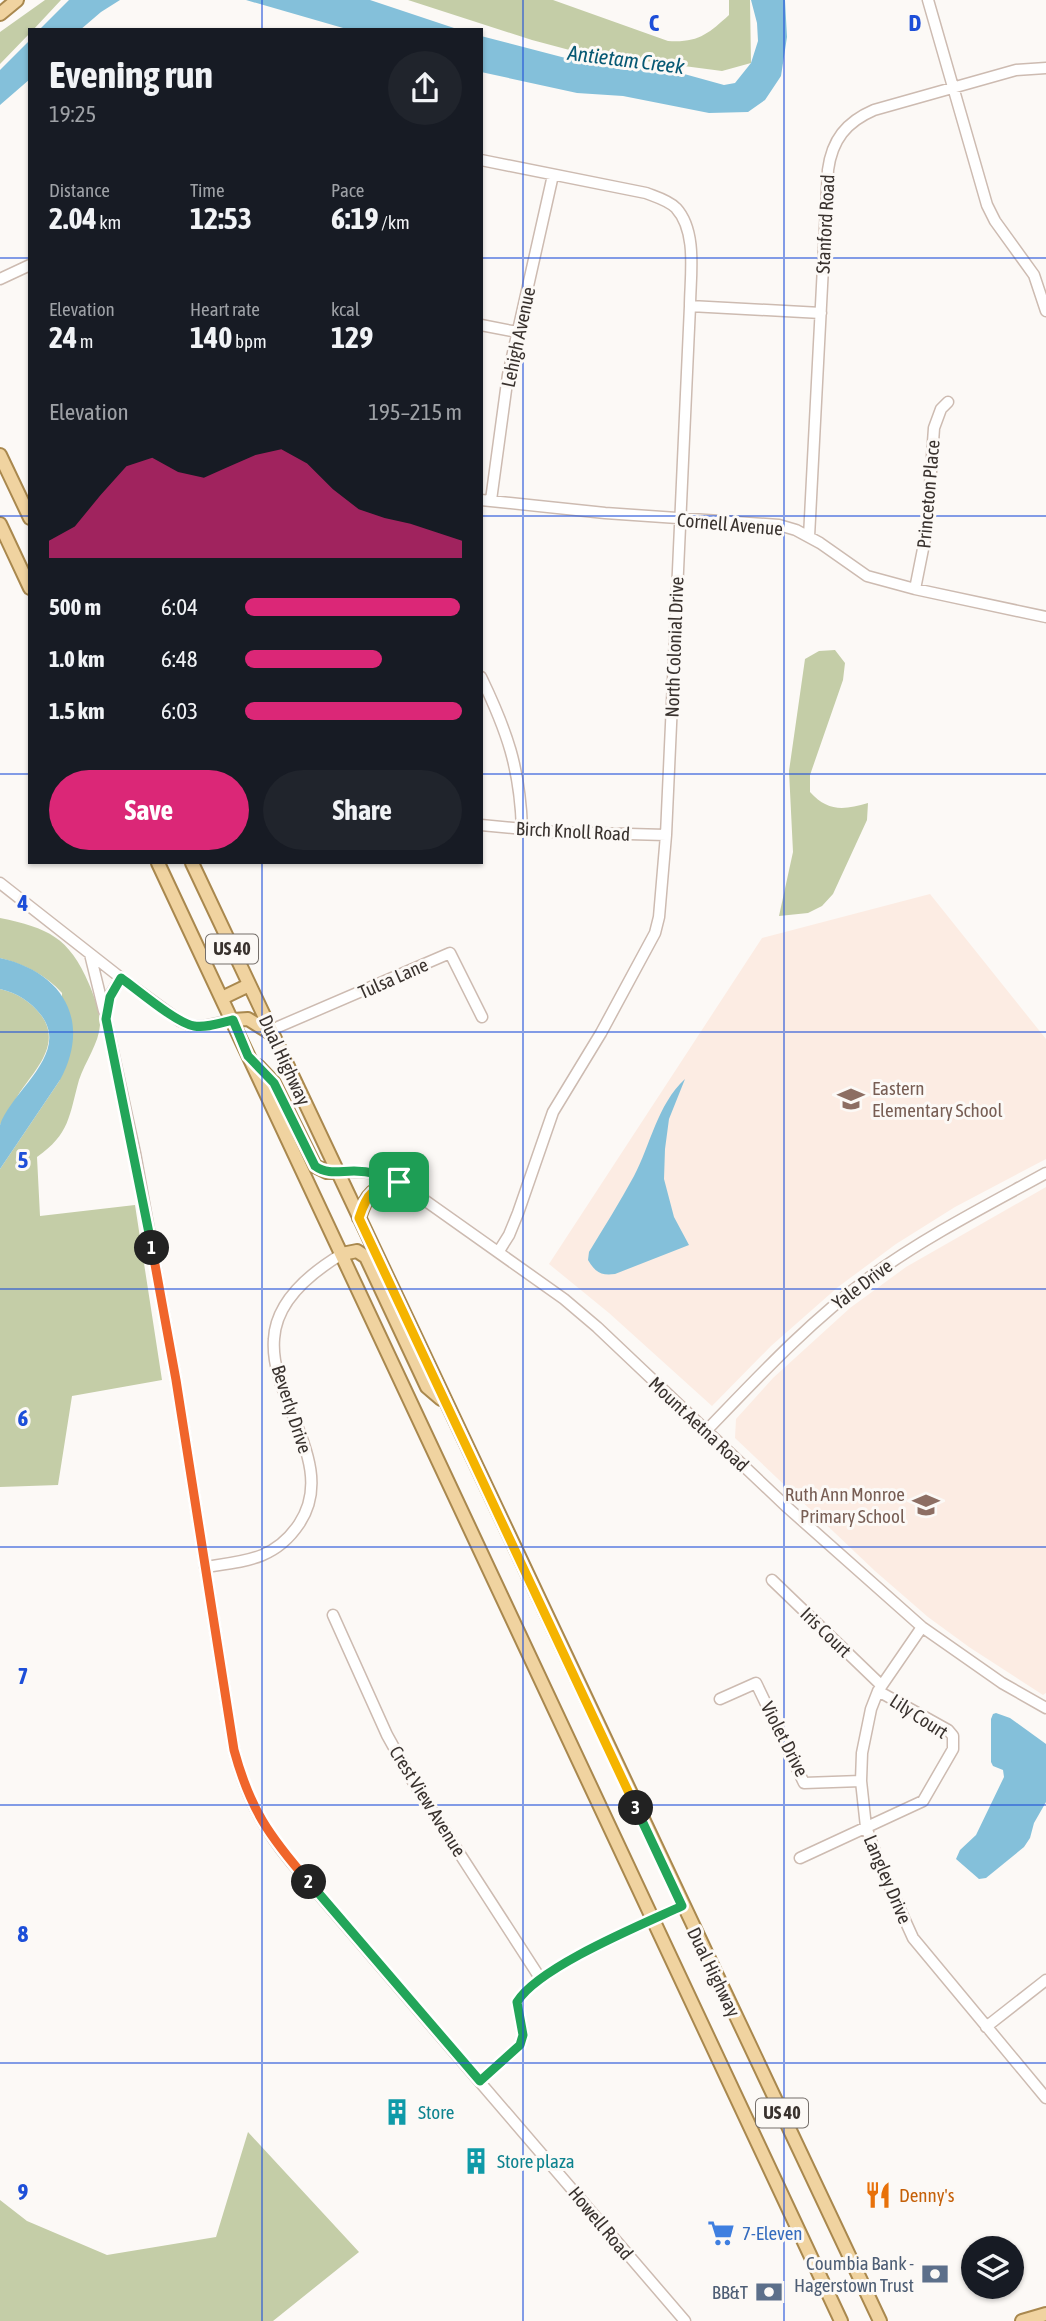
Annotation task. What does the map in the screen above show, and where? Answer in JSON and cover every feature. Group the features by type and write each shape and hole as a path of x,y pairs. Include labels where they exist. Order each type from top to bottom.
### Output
{"main road":[{"path":"0,14 17,0"},
{"path":"0,455 28,514"},
{"path":"0,524 28,584"},
{"name":"Dual Highway","path":"158,864 841,2321"},
{"name":"Dual Highway","path":"192,864 880,2321"},
{"path":"222,998 249,985"},
{"path":"233,1020 248,1019 272,1032"},
{"path":"248,1056 274,1083 315,1166 327,1172 337,1172"},
{"path":"359,1218 369,1193 399,1182"},
{"path":"342,1254 357,1251 366,1257 427,1387 446,1404"},
{"path":"1022,2321 1046,2314"}],"street":[{"path":"928,0 987,205 995,221 1034,275 1046,311"},
{"name":"Stanford Road","path":"809,537 828,170 836,140 858,117 874,110 1016,70 1046,68"},
{"name":"North Colonial Drive","path":"483,160 646,193 664,200 676,209 683,219 689,243 690,306 666,835 659,917 655,933 601,1033 553,1112 518,1213 499,1251"},
{"name":"Lehigh Avenue","path":"486,500 508,375 553,175"},
{"path":"0,279 28,266"},
{"path":"690,306 821,313"},
{"path":"483,325 517,332"},
{"name":"Princeton Place","path":"915,589 927,529 934,428 941,409 948,402"},
{"name":"Cornell Avenue","path":"486,500 605,513 779,525 809,537 867,576 1046,617"},
{"path":"483,681 508,740 518,778 522,829"},
{"name":"Birch Knoll Road","path":"483,825 554,832 666,835"},
{"path":"0,883 89,954 180,1021 192,1026 204,1026 233,1020"},
{"name":"Tulsa Lane","path":"272,1032 450,953 482,1017"},
{"path":"89,954 106,1019"},
{"name":"Howell Road","path":"121,978 110,997 106,1019 135,1153 171,1353 234,1750 248,1795 269,1834 291,1862 685,2321"},
{"name":"Mount Aetna Road","path":"337,1172 372,1173 399,1182 564,1299 867,1580 922,1627 1002,1683 1046,1708"},
{"name":"Yale Drive","path":"706,1431 803,1332 871,1276 942,1230 1046,1173"},
{"name":"Beverly Drive","path":"205,1567 248,1560 273,1551 295,1531 306,1512 311,1490 307,1456 281,1382 273,1340 281,1312 290,1298 321,1267 342,1254"},
{"name":"Iris Court","path":"772,1580 879,1688"},
{"name":"Crest View Avenue","path":"333,1615 405,1769 540,1978"},
{"name":"Langley Drive","path":"922,1627 879,1688 866,1731 861,1781 866,1827 913,1938 1046,2098"},
{"name":"Violet Drive","path":"720,1699 756,1683 804,1783 861,1781"},
{"name":"Lily Court","path":"866,1827 923,1801 954,1743 948,1730 879,1688"},
{"path":"800,1858 866,1827"},
{"path":"480,2081 520,2045 523,2035 517,2002 528,1987 540,1978 682,1906"},
{"path":"986,2028 1046,1979"}],"shaded area":[{"name":"Eastern Elementary School","path":"930,894 1046,1039 1046,1159 955,1207 896,1244 838,1287 771,1346 712,1406 609,1313 549,1264 762,938"},
{"name":"Ruth Ann Monroe Primary School","path":"1046,1187 1046,1693 1043,1695 928,1617 875,1571 735,1438 736,1419 773,1378 850,1308 906,1267"}],"green space":[{"path":"45,0 61,0 35,28 28,28 28,35 0,64 0,32"},
{"path":"408,0 553,0 668,41 678,41 695,39 715,27 729,15 729,0 750,0 751,63 722,71 577,52"},
{"path":"835,650 845,663 843,680 810,775 810,792 823,803 837,808 868,803 867,820 833,894 822,906 808,913 779,916 793,852 789,771 805,659 819,651"},
{"path":"0,918 44,931 65,945 81,968 95,999 100,1020 99,1032 79,1080 67,1123 56,1140 37,1157 40,1216 135,1205 162,1380 72,1396 58,1485 0,1487 0,1169 60,1080 62,993 34,971 0,958"},
{"path":"0,989 18,995 28,1002 41,1015 49,1036 48,1046 39,1065 0,1125"},
{"path":"248,2132 359,2252 273,2321 0,2321 0,2200 27,2221 107,2255 216,2237"}],"water":[{"path":"69,0 120,0 82,28 41,28"},
{"path":"246,0 370,0 454,28 343,28"},
{"name":"Antietam Creek","path":"751,0 785,0 787,37 781,76 765,100 748,112 709,113 623,96 577,93 483,72 483,37 577,61 677,72 724,85 735,83 751,63 758,41"},
{"path":"28,42 28,81 0,105 0,70"},
{"path":"0,958 22,965 55,987 66,1002 72,1019 73,1038 60,1080 0,1169 0,1125 6,1112 36,1072 49,1044 48,1030 37,1010 23,998 0,989"},
{"path":"685,1079 669,1119 664,1179 674,1217 689,1245 615,1274 599,1272 588,1260 589,1252 634,1176 668,1101"},
{"path":"996,1713 1010,1718 1046,1744 1046,1802 1024,1847 986,1878 979,1879 956,1859 960,1850 976,1835 1004,1777 1003,1770 993,1766 991,1762 991,1719"}],"place":[{"name":"Eastern Elementary School","path":"851,1099"},
{"name":"Ruth Ann Monroe Primary School","path":"926,1505"},
{"name":"Store","path":"397,2112"},
{"name":"Store plaza","path":"476,2161"},
{"name":"Denny's","path":"878,2195"},
{"name":"7-Eleven","path":"721,2233"},
{"name":"Coumbia Bank - Hagerstown Trust","path":"935,2274"},
{"name":"BB&T","path":"769,2292"}],"route":[{"path":"121,978 180,1021 192,1026 233,1020 248,1056 274,1083 310,1159 318,1169 327,1172 372,1173 399,1182 369,1193 359,1218 682,1906 564,1964 528,1987 517,2002 523,2035 520,2045 480,2081 269,1834 257,1814 240,1773 234,1750 176,1380 135,1153 106,1019 110,997 121,978"}]}
